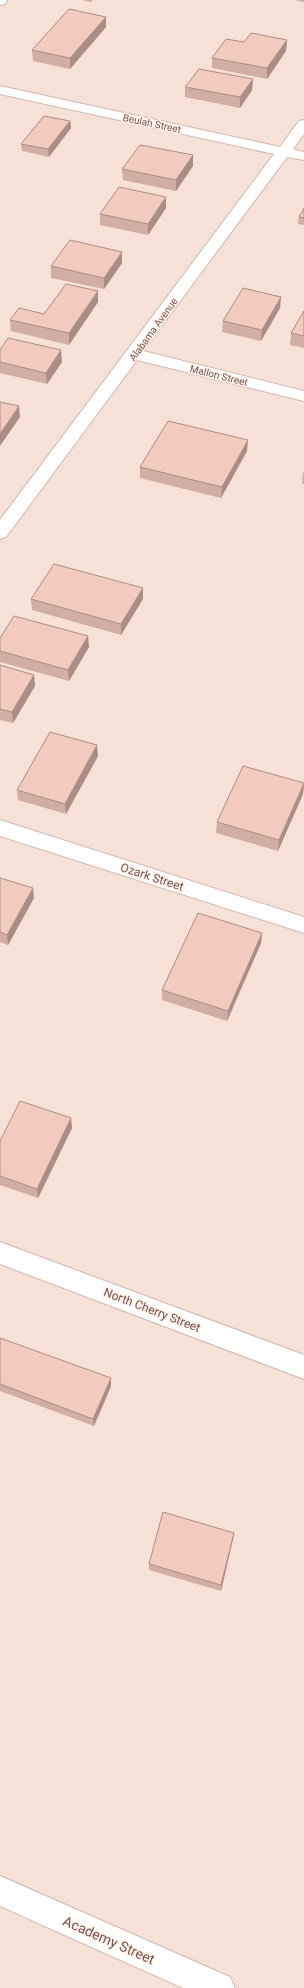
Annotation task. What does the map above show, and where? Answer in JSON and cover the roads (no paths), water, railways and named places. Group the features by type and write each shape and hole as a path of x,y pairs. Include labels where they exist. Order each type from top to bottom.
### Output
{"street":[{"name":"Beulah Street","path":"0,90 304,156"},
{"name":"Alabama Avenue","path":"0,534 304,124"},
{"name":"Mallon Street","path":"134,354 304,396"},
{"name":"Ozark Street","path":"0,828 304,926"},
{"name":"North Cherry Street","path":"0,1253 304,1367"},
{"name":"Academy Street","path":"0,1891 218,1988"}]}
